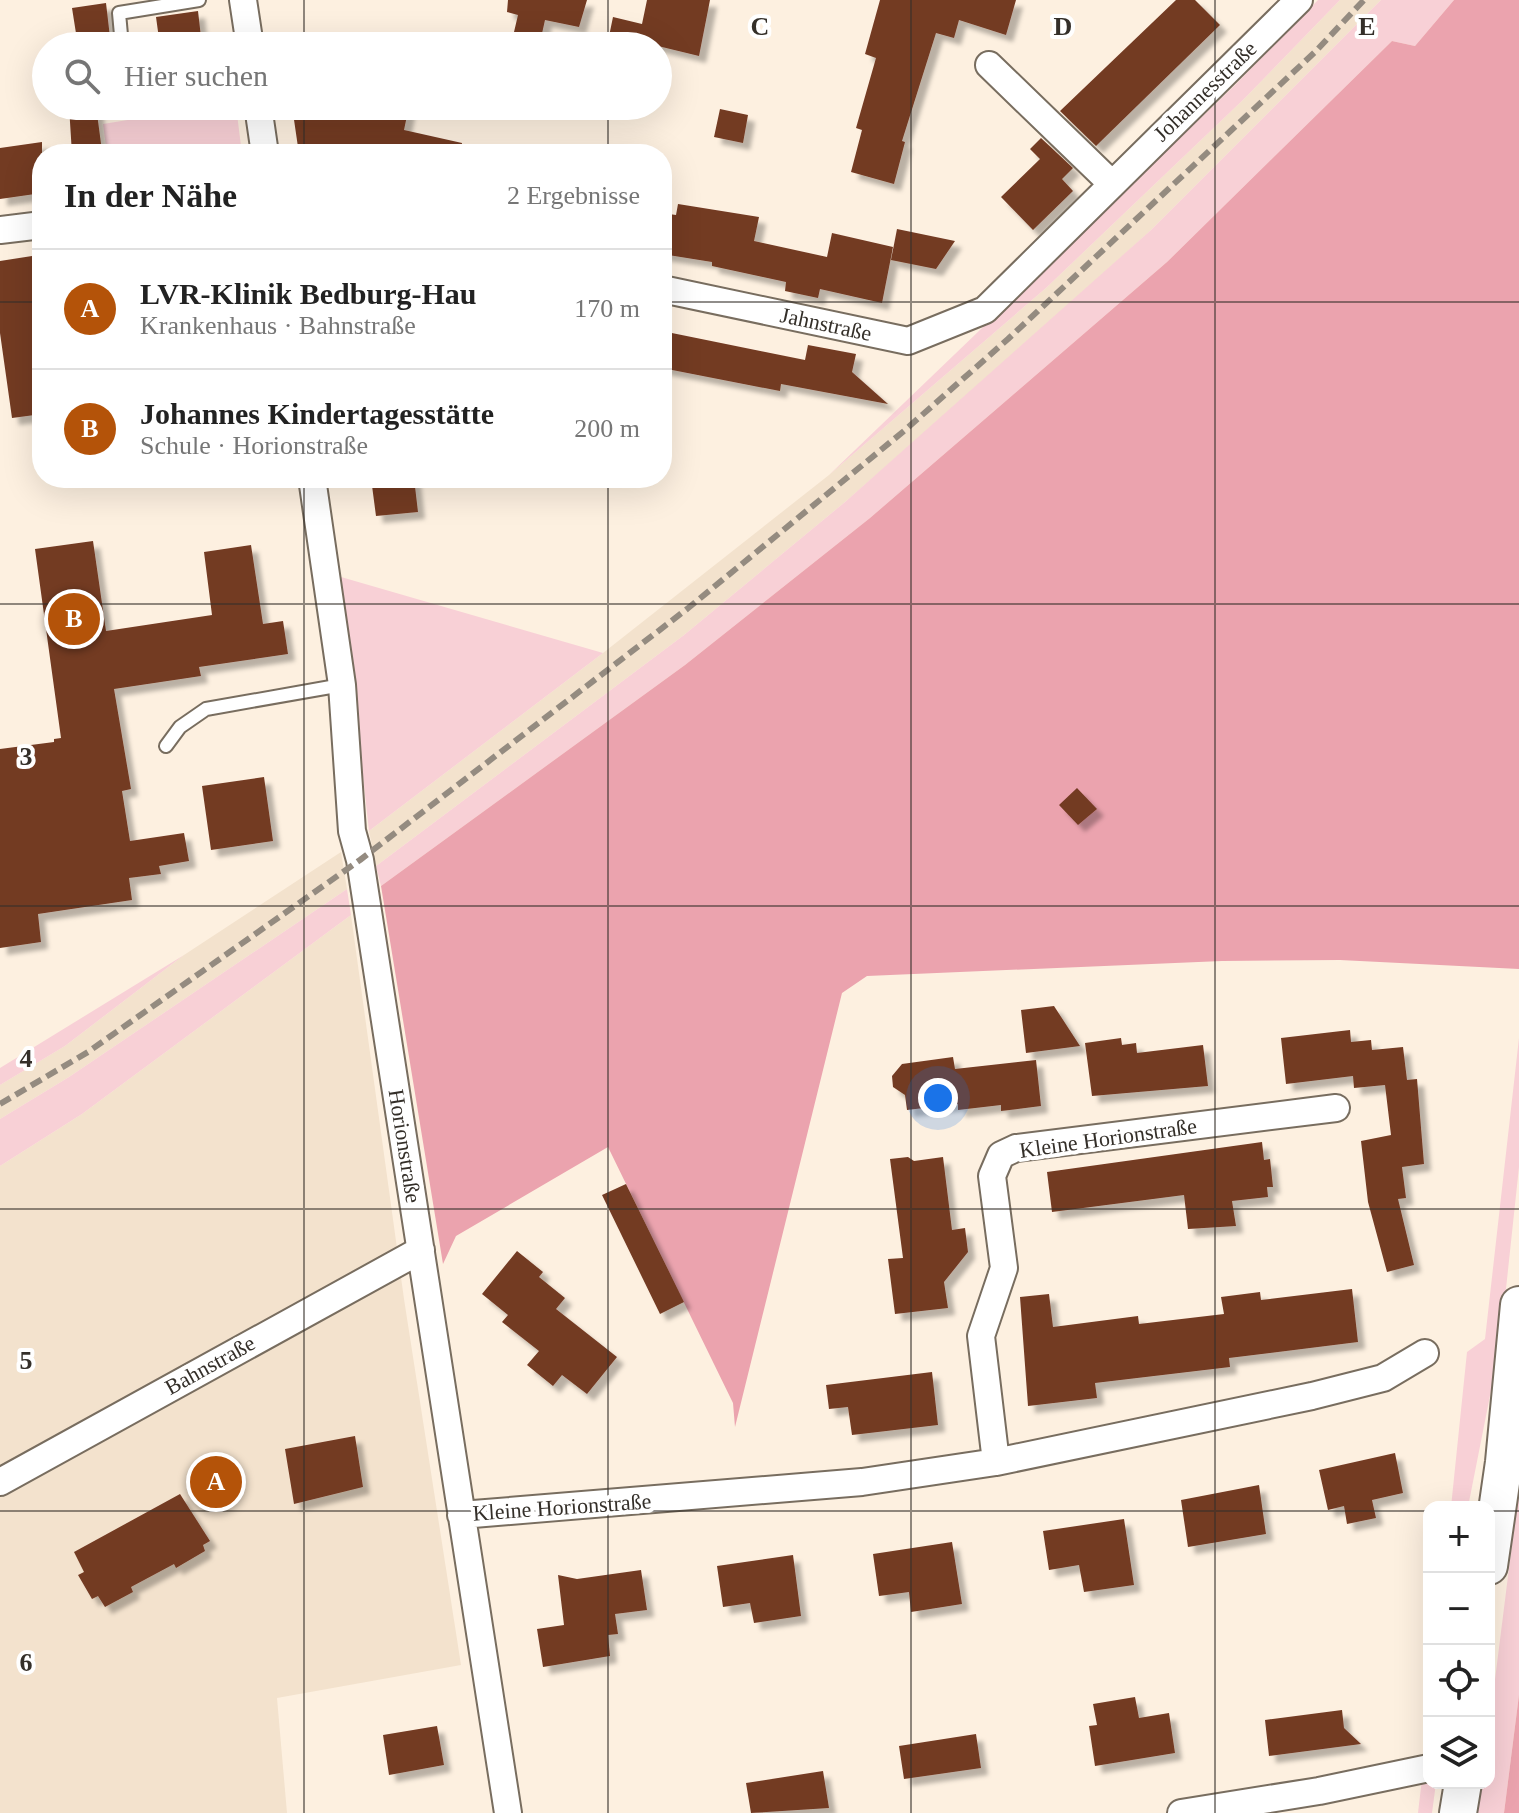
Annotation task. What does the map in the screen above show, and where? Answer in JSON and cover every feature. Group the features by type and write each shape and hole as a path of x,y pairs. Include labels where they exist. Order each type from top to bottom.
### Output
{"main road":[{"path":"1495,1524 1519,1305"},
{"path":"1458,1813 1462,1789"}],"street":[{"path":"243,0 248,32"},
{"name":"Johannesstraße","path":"985,310 1299,0"},
{"path":"989,65 1111,183"},
{"path":"260,120 264,144"},
{"path":"0,230 32,226"},
{"name":"Jahnstraße","path":"672,291 908,341 985,310"},
{"name":"Horionstraße","path":"313,488 342,685 352,831 421,1250 508,1813"},
{"name":"Kleine Horionstraße","path":"996,1462 981,1336 1004,1268 992,1176 1001,1155 1016,1148 1336,1108"},
{"name":"Bahnstraße","path":"0,1482 421,1250"},
{"name":"Kleine Horionstraße","path":"461,1515 862,1482 996,1462 1312,1396 1383,1378 1425,1353"},
{"path":"1181,1813 1423,1769"}],"lane":[{"path":"121,32 119,13 199,0"},
{"path":"166,746 180,727 206,709 342,685"}],"shaded area":[{"path":"1318,0 1340,0 1244,99 1046,288 829,475 1235,85"},
{"path":"1340,0 1381,0 1151,230 1018,351 845,502 684,635 376,866 369,831 603,653 829,475 1046,288 1244,99"},
{"path":"1381,0 1454,0 1415,46 1392,41 1167,262 870,518 685,665 381,886 376,866 684,635 845,502 1151,230"},
{"path":"1454,0 1519,0 1519,969 1340,960 1222,961 867,976 842,993 735,1427 733,1403 608,1147 456,1236 443,1264 381,886 685,665 870,518 1167,262 1392,41 1415,46"},
{"path":"128,120 238,120 241,144 106,144 103,124"},
{"path":"341,577 603,653 369,831"},
{"path":"341,852 347,889 69,1077 0,1119 0,1085 65,1046 184,955"},
{"path":"347,889 351,915 82,1114 0,1166 0,1119 69,1077"},
{"path":"351,915 404,1299 461,1665 277,1698 287,1813 0,1813 0,1166 82,1114"},
{"path":"184,955 65,1046 0,1085 0,1068"},
{"path":"1519,1038 1519,1167 1500,1345 1469,1501 1452,1501 1467,1352 1485,1339"},
{"path":"1519,1489 1519,1695 1504,1813 1477,1813 1480,1789 1495,1789 1495,1679"},
{"path":"1519,1695 1519,1813 1504,1813"},
{"path":"1423,1770 1423,1789 1435,1789 1432,1813 1418,1813"}],"building":[{"path":"508,0 587,0 579,27 545,20 542,32 514,32 518,15 507,12"},
{"path":"647,0 710,0 699,56 672,49 672,32 610,32 613,17 642,24"},
{"path":"880,0 1016,0 1006,35 959,20 954,38 936,33 902,141 905,142 894,184 851,172 862,130 856,128 876,58 865,54"},
{"path":"1176,0 1195,0 1220,25 1096,146 1060,111"},
{"path":"106,3 109,32 76,32 72,8"},
{"path":"198,11 200,32 158,32 156,17"},
{"path":"720,109 748,115 743,143 714,137"},
{"path":"70,120 98,120 101,144 71,144"},
{"path":"294,120 406,120 404,130 462,143 462,144 298,144"},
{"path":"1041,138 1073,168 1062,179 1073,191 1033,230 1001,197 1040,159 1030,149"},
{"path":"42,142 32,144 32,194 0,199 0,148"},
{"path":"678,204 759,217 754,241 827,257 832,233 893,247 882,303 820,289 818,298 785,291 786,282 712,266 712,262 672,256 672,214 676,215"},
{"path":"897,229 955,241 936,269 891,260"},
{"path":"32,256 32,415 12,418 0,333 0,261"},
{"path":"672,333 805,360 808,345 856,354 852,372 888,404 781,384 780,391 672,370"},
{"path":"372,488 415,488 418,512 376,516"},
{"path":"93,541 106,631 212,615 204,552 251,545 263,624 283,621 288,654 199,667 201,676 114,689 131,789 122,791 130,841 184,833 189,861 159,866 161,874 129,878 132,900 38,914 41,942 0,948 0,749 54,742 54,739 61,738 35,549"},
{"path":"264,777 273,841 211,850 202,786"},
{"path":"1077,788 1097,809 1078,825 1059,805"},
{"path":"1054,1006 1080,1046 1026,1053 1021,1010"},
{"path":"1350,1030 1351,1042 1371,1040 1372,1050 1403,1047 1407,1080 1417,1079 1424,1164 1402,1167 1406,1198 1398,1199 1414,1265 1387,1272 1368,1202 1361,1141 1391,1135 1385,1085 1354,1088 1353,1076 1286,1084 1281,1038"},
{"path":"1121,1038 1122,1045 1136,1043 1137,1053 1203,1045 1208,1086 1092,1096 1085,1043"},
{"path":"953,1057 955,1069 1036,1060 1041,1106 1001,1111 1001,1105 958,1110 958,1104 907,1110 905,1095 893,1087 892,1076 902,1064"},
{"path":"1262,1142 1264,1160 1270,1159 1273,1187 1267,1187 1268,1197 1232,1201 1236,1226 1188,1229 1184,1195 1052,1212 1047,1172"},
{"path":"908,1157 914,1161 943,1157 952,1230 965,1228 968,1252 944,1282 948,1308 895,1314 888,1259 903,1258 890,1159"},
{"path":"626,1184 684,1302 660,1314 602,1195"},
{"path":"517,1251 543,1272 539,1277 565,1298 556,1309 617,1357 587,1394 562,1375 553,1386 527,1365 539,1351 502,1322 508,1315 482,1294"},
{"path":"1352,1289 1358,1342 1229,1358 1230,1367 1095,1383 1097,1398 1028,1406 1020,1297 1049,1294 1053,1327 1138,1316 1139,1324 1224,1314 1221,1297 1260,1292 1261,1300"},
{"path":"932,1372 938,1425 852,1435 848,1407 829,1409 826,1385"},
{"path":"355,1436 363,1487 294,1504 285,1449"},
{"path":"1395,1453 1403,1493 1372,1500 1376,1518 1347,1524 1344,1506 1328,1510 1319,1470"},
{"path":"1259,1485 1266,1534 1188,1547 1181,1500"},
{"path":"180,1494 210,1541 203,1545 205,1551 176,1568 174,1564 131,1587 133,1592 105,1607 98,1596 92,1599 78,1575 84,1572 74,1552"},
{"path":"1124,1519 1134,1585 1084,1592 1079,1565 1049,1570 1043,1531"},
{"path":"952,1542 962,1604 911,1612 909,1592 879,1596 873,1554"},
{"path":"793,1555 801,1616 754,1623 750,1603 723,1607 717,1566"},
{"path":"641,1570 647,1610 615,1614 618,1634 608,1635 610,1656 543,1667 537,1629 564,1625 558,1575 577,1579"},
{"path":"1135,1697 1139,1718 1169,1713 1175,1753 1095,1766 1089,1726 1097,1725 1093,1704"},
{"path":"1342,1710 1344,1728 1361,1744 1269,1756 1265,1720"},
{"path":"437,1726 444,1765 389,1775 383,1735"},
{"path":"976,1734 981,1768 904,1779 899,1746"},
{"path":"823,1771 829,1808 751,1813 746,1783"}],"railway":[{"path":"0,1104 88,1052 360,860 687,609 904,431 1008,339 1315,52 1364,0"}],"place":[{"name":"Johannes Kindertagesstätte","path":"74,619"},
{"name":"LVR-Klinik Bedburg-Hau","path":"216,1482"}]}
